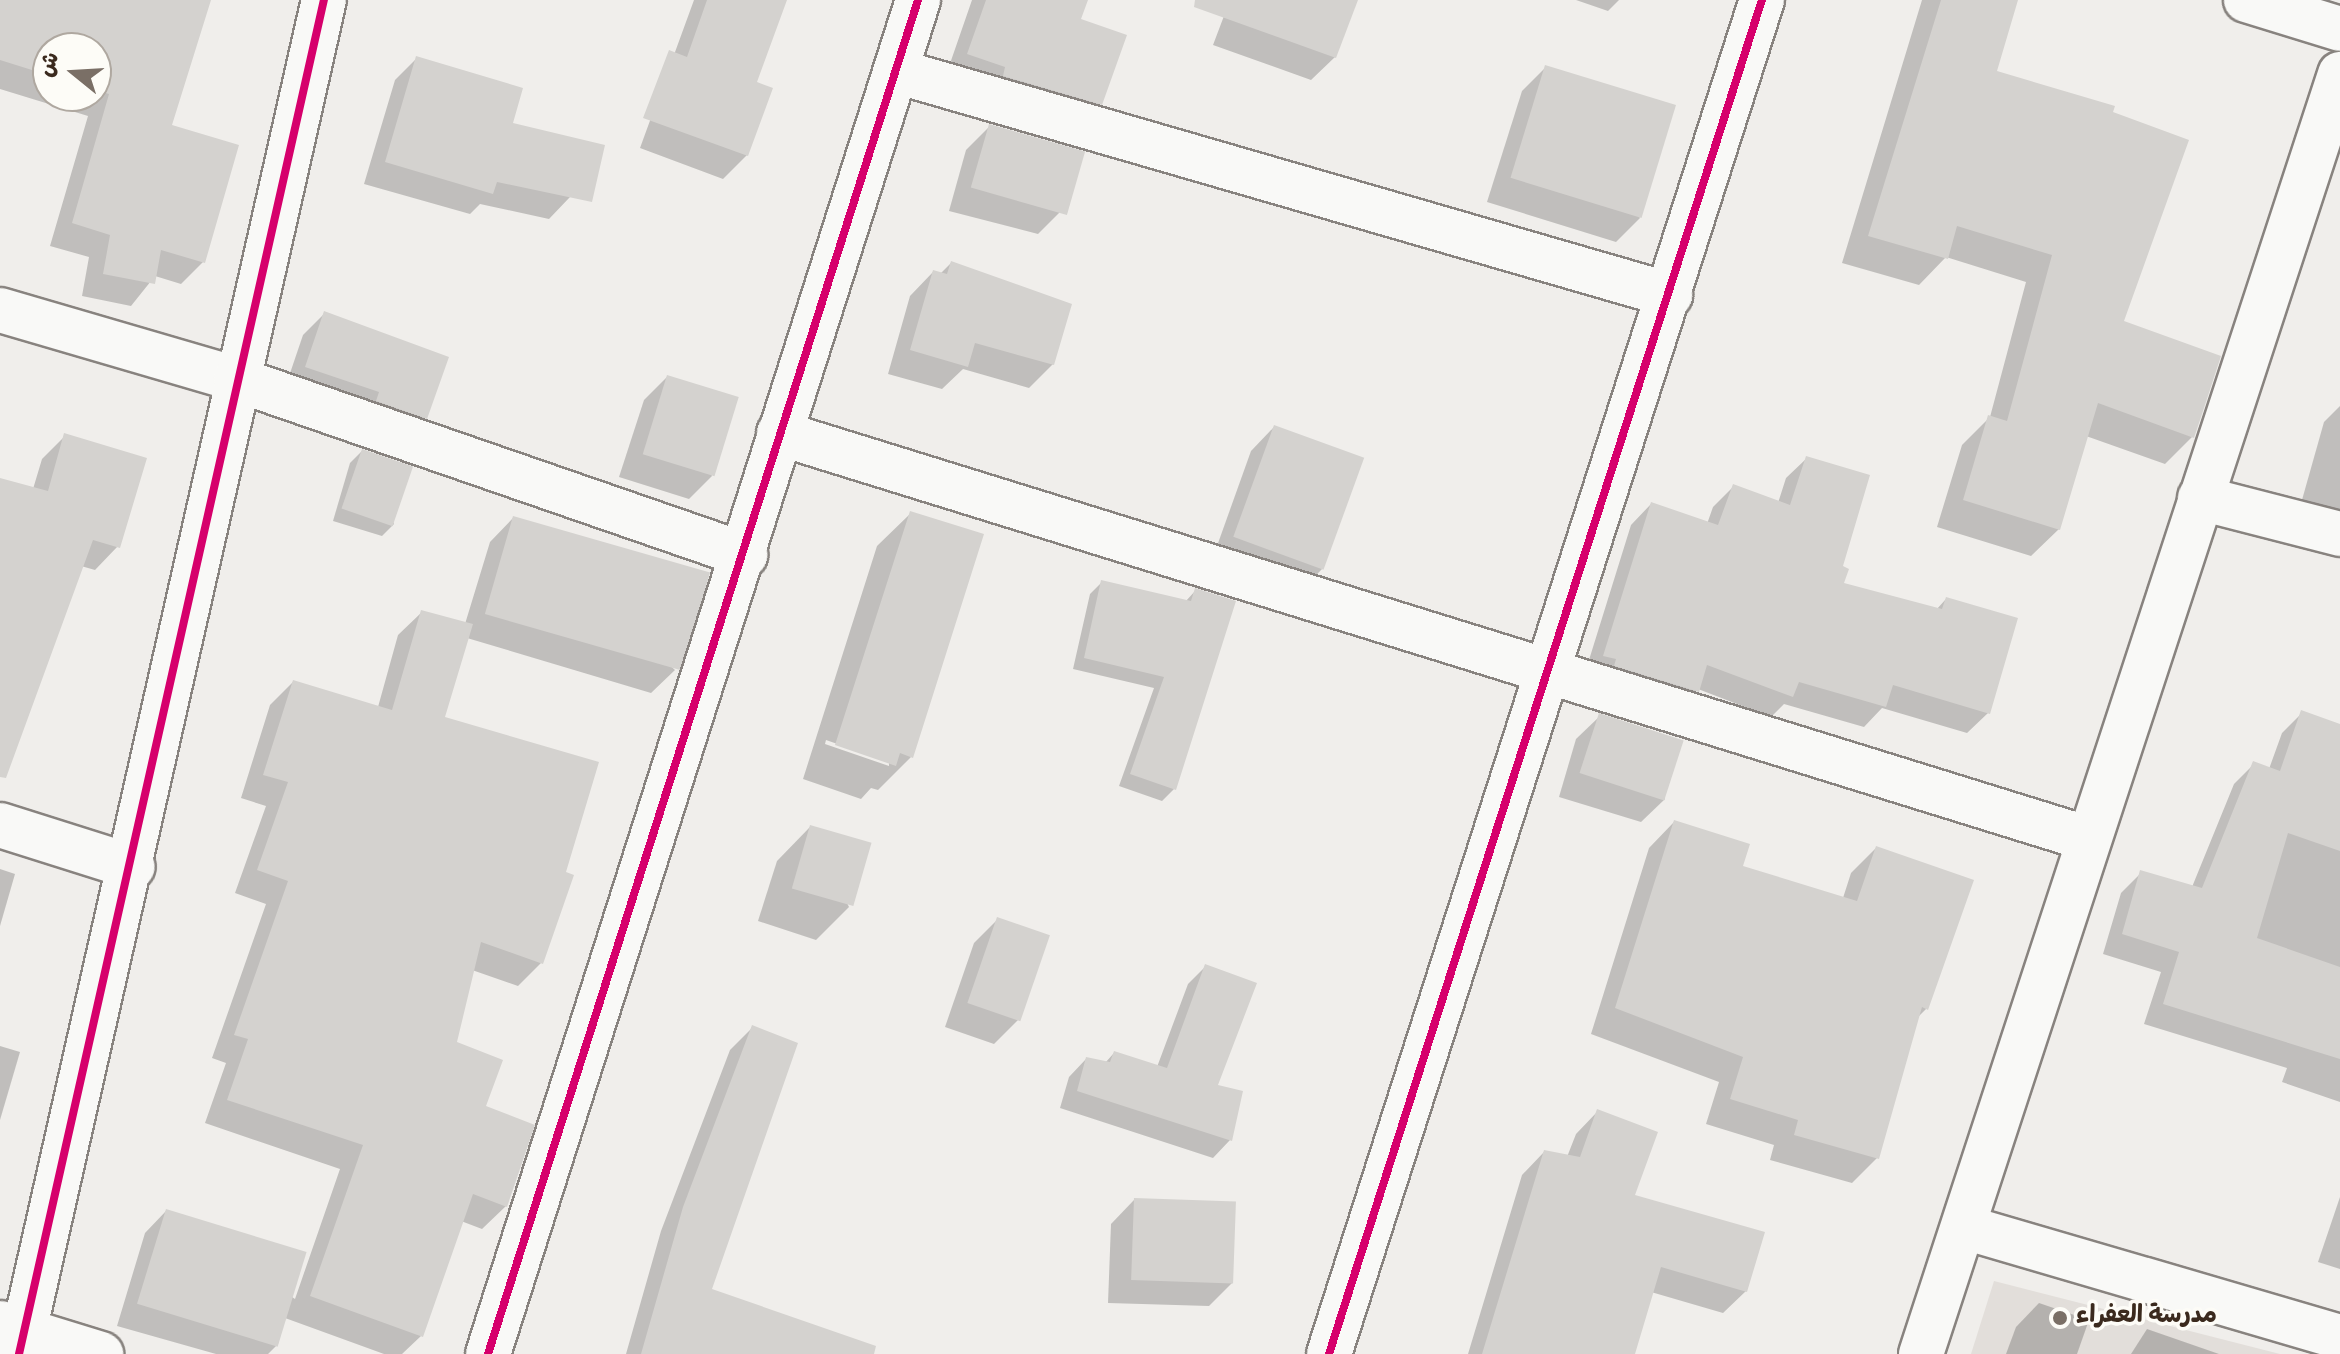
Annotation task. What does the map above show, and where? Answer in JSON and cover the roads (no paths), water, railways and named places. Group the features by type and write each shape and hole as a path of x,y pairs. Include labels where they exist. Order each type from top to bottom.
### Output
{"street":[{"path":"101,1354 15,1336 133,867 236,379 324,0"},
{"path":"488,1354 745,555 779,433 918,0"},
{"path":"1329,1354 1550,673 1762,0"},
{"path":"2246,0 2340,29"},
{"path":"896,71 1670,295"},
{"path":"1921,1354 2340,74"},
{"path":"0,310 236,379 745,555"},
{"path":"779,433 2089,839"},
{"path":"2200,498 2340,534"},
{"path":"0,825 133,867"},
{"path":"1964,1227 2340,1337"}],"place":[{"name":"مدرسة العفراء","path":"2060,1318"}]}
